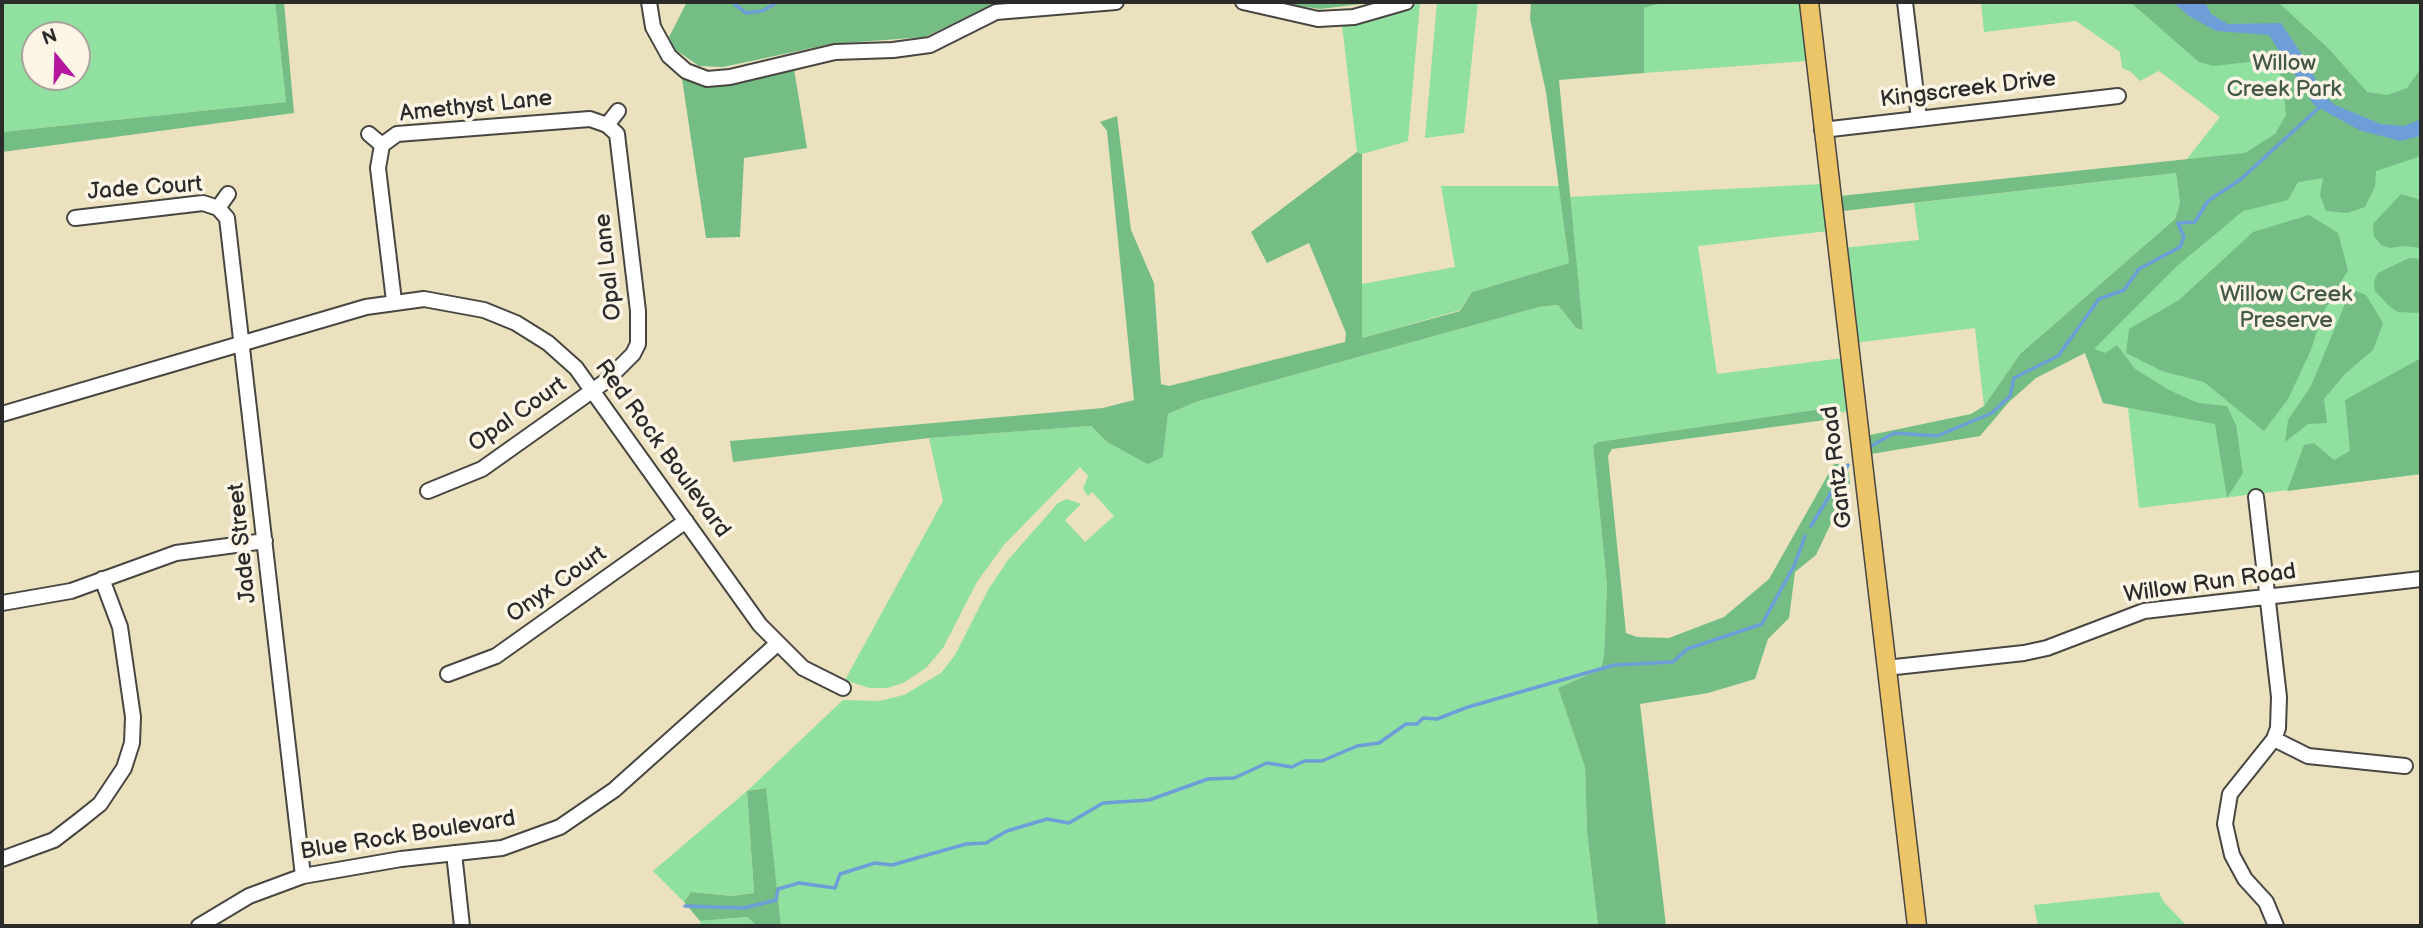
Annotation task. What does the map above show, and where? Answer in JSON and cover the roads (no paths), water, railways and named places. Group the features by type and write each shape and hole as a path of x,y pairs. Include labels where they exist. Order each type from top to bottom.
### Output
{"main road":[{"name":"Gantz Road","path":"1809,2 1917,926"}],"street":[{"path":"649,2 653,27 669,56 686,71 707,79 730,78 835,52 893,50 930,45 996,12 1116,2"},
{"path":"1243,2 1318,19 1354,17 1406,2"},
{"path":"1905,2 1919,119"},
{"name":"Kingscreek Drive","path":"1822,130 2118,96"},
{"path":"607,125 618,111"},
{"name":"Amethyst Lane","path":"394,301 378,168 382,145 397,134 590,119 607,125"},
{"name":"Opal Lane","path":"593,390 633,354 639,333 617,134 607,125"},
{"path":"369,134 382,145"},
{"path":"218,208 228,194"},
{"name":"Jade Court","path":"75,218 203,203 218,208"},
{"name":"Jade Street","path":"218,208 227,218 243,342 303,876"},
{"name":"Red Rock Boulevard","path":"2,414 243,342 394,301 424,299 484,310 516,323 548,343 593,390 760,625 803,668 843,688"},
{"name":"Opal Court","path":"428,491 482,469 593,390"},
{"path":"2256,497 2279,697 2274,739 2230,794 2225,824 2232,855 2245,878 2266,902 2276,926"},
{"name":"Onyx Court","path":"447,674 496,656 686,521"},
{"path":"2,603 71,591 176,553 265,541"},
{"path":"2,859 54,840 100,804 124,768 132,743 133,717 120,627 102,579"},
{"name":"Willow Run Road","path":"1886,668 2024,653 2047,648 2144,611 2421,579"},
{"name":"Blue Rock Boulevard","path":"199,926 249,896 303,876 502,848 532,839 588,810 777,644"},
{"path":"2274,739 2308,756 2404,766"},
{"path":"454,853 462,926"}],"water":[{"path":"2173,2 2205,2 2211,14 2228,24 2281,23 2310,67 2321,93 2335,105 2381,124 2404,126 2421,119 2421,136 2400,141 2359,130 2314,105 2269,35 2216,31 2189,16"}],"waterway":[{"path":"732,2 746,13 762,11 778,2"},
{"path":"1871,446 1894,433 1937,436 1992,413 2010,396 2014,378 2058,356 2099,299 2124,290 2139,269 2180,247 2184,237 2178,223 2195,222 2208,201 2241,179 2322,105"},
{"path":"1811,526 1848,465"},
{"path":"685,906 744,908 776,900 778,889 799,883 835,888 840,874 875,863 892,865 966,844 986,843 1007,831 1047,819 1069,823 1103,803 1149,800 1208,779 1234,778 1267,763 1292,767 1304,761 1322,761 1357,746 1379,743 1406,724 1417,724 1423,718 1437,719 1468,707 1614,665 1673,662 1687,649 1762,624 1795,564 1805,536"}],"park label":[{"name":"Willow Creek Park","path":"2284,77"},
{"name":"Willow Creek Preserve","path":"2286,308"}]}
